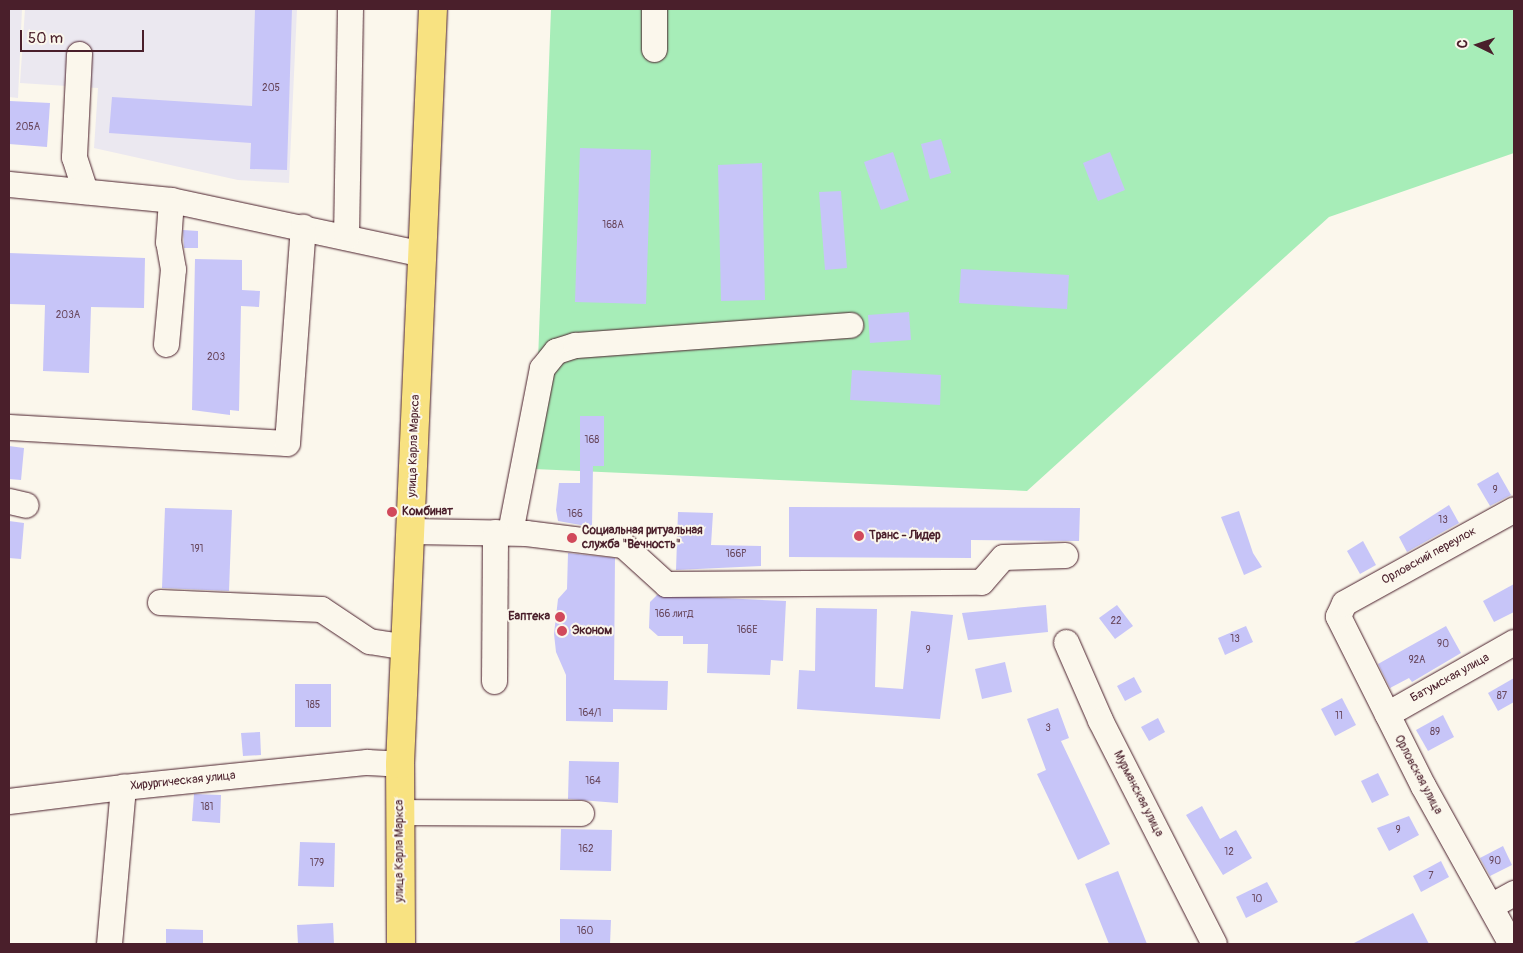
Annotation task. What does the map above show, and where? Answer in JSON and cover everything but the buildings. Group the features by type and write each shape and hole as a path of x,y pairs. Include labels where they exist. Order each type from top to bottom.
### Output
{"highway":[{"name":"улица Карла Маркса","path":"401,944 400,764 433,9"}],"street":[{"path":"346,237 350,9"},
{"path":"654,9 654,49"},
{"path":"79,54 74,157 85,191"},
{"path":"9,184 171,200 422,254"},
{"path":"166,344 173,269 168,242 171,200"},
{"path":"9,428 287,443 303,227"},
{"path":"494,681 502,532 542,368 556,351 575,345 850,325"},
{"name":"Орловский переулок","path":"1344,603 1514,509"},
{"path":"410,531 502,532 623,545 666,584 981,582 1003,557 1065,556"},
{"path":"160,602 321,609 369,641 405,647"},
{"name":"Орловская улица","path":"1344,603 1338,616 1343,629 1387,714 1492,905 1511,944"},
{"name":"Мурманская улица","path":"1066,642 1100,720 1214,944"},
{"name":"Батумская улица","path":"1387,714 1514,642"},
{"name":"Хирургическая улица","path":"109,944 123,787 367,762 400,764"},
{"path":"9,801 123,787"},
{"path":"400,812 581,813"},
{"path":"1492,905 1514,893"}],"shaded area":[{"path":"9,9 22,9 18,98 9,97"},
{"path":"25,9 297,9 289,183 238,180 94,148 98,88 20,83"}],"green space":[{"path":"551,9 1514,9 1514,153 1329,217 1027,491 534,469"}],"place":[{"name":"Комбинат","path":"392,512"},
{"name":"Транс - Лидер","path":"859,536"},
{"name":"Социальная ритуальная служба \"Вечность\"","path":"572,538"},
{"name":"Еаптека","path":"560,617"},
{"name":"Эконом","path":"562,631"}]}
